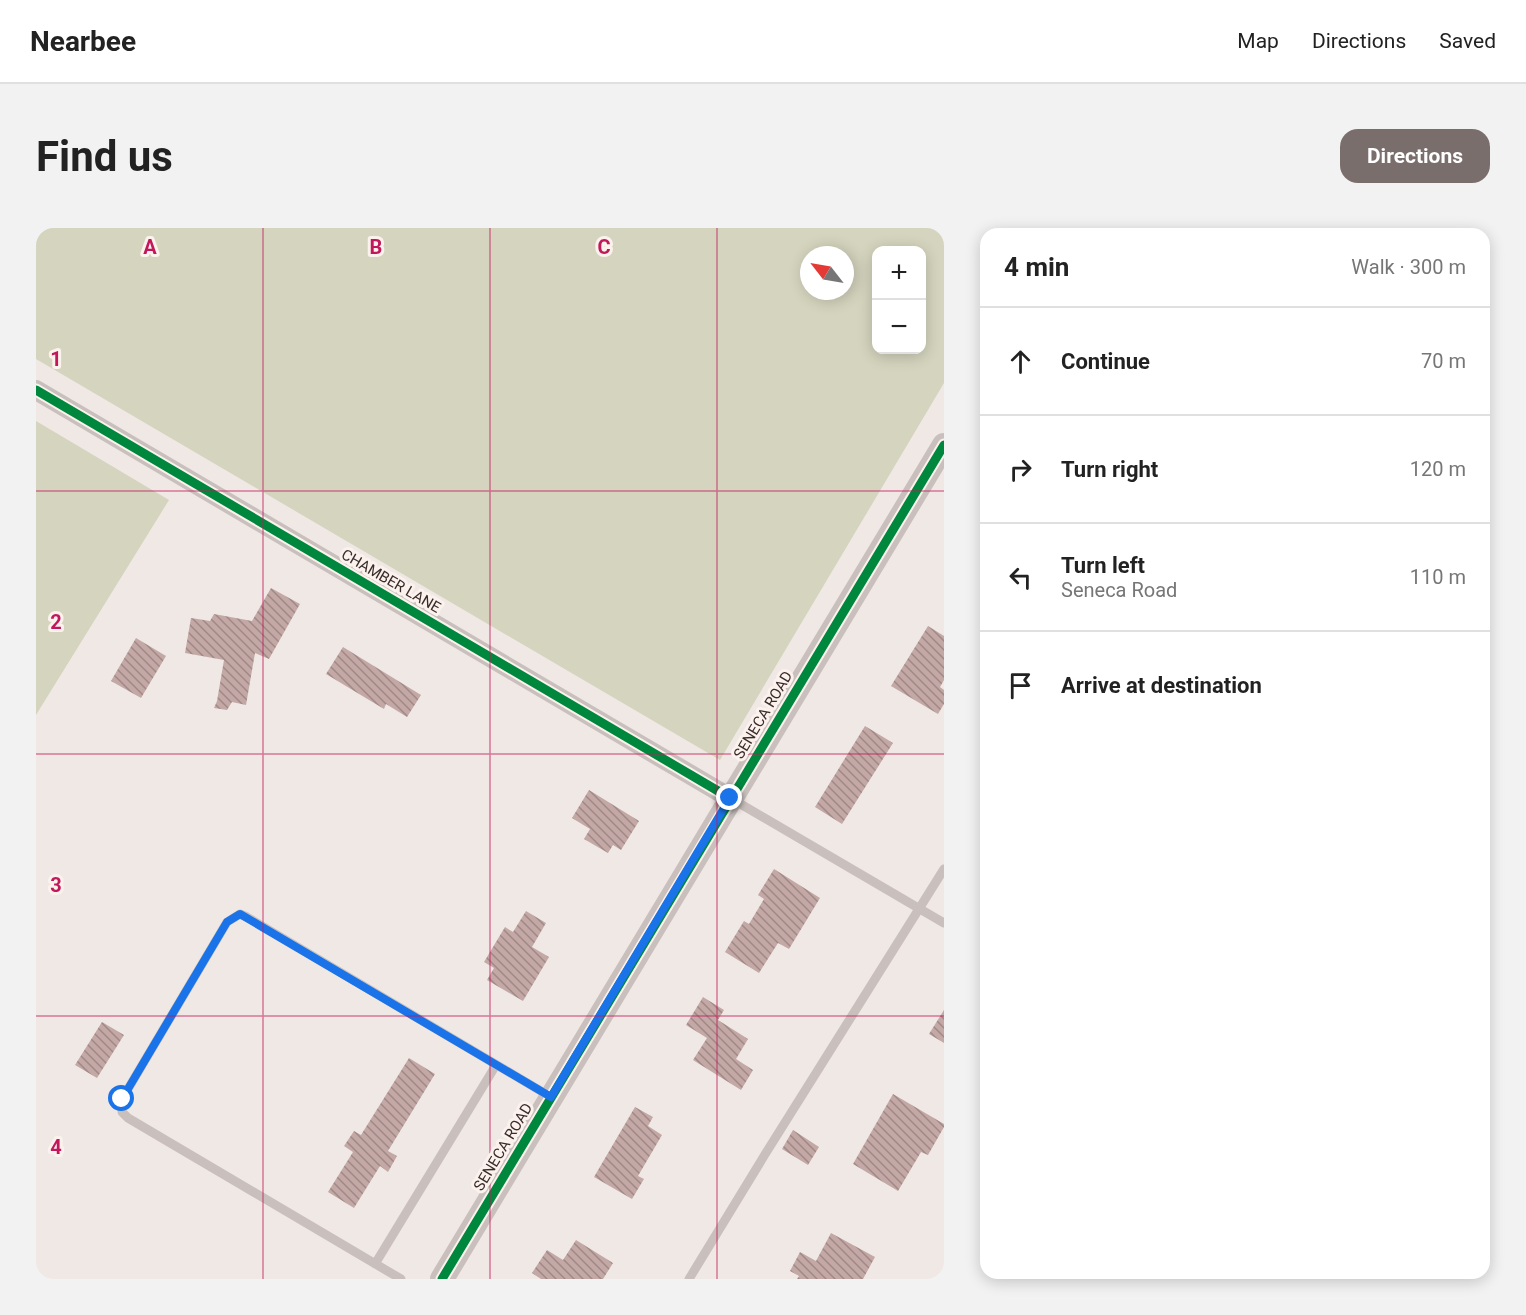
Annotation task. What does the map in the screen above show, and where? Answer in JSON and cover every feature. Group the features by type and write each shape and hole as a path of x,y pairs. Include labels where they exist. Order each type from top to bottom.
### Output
{"street":[{"name":"CHAMBER LANE","path":"36,390 730,798"},
{"name":"SENECA ROAD","path":"442,1279 944,445"}],"lane":[{"path":"730,798 944,923"},
{"path":"689,1279 944,869"},
{"path":"401,1279 138,1124 122,1112 122,1099 227,922 240,914 247,917 551,1097"},
{"path":"375,1264 496,1065"}],"green space":[{"path":"36,228 944,228 944,383 720,760 36,359"},
{"path":"36,421 169,500 36,715"}],"building":[{"path":"271,588 300,604 269,659 255,653 246,705 232,702 227,710 214,708 224,660 185,653 191,618 210,621 214,614 252,621"},
{"path":"928,626 944,636 944,680 940,687 944,690 944,704 938,714 891,686"},
{"path":"136,638 166,656 141,698 111,681"},
{"path":"343,647 421,695 407,717 386,704 384,709 326,674"},
{"path":"865,726 893,743 842,824 815,807"},
{"path":"589,790 639,821 621,850 613,845 608,853 584,839 590,829 572,818"},
{"path":"774,869 820,898 789,949 778,943 759,973 725,952 744,921 749,924 764,899 758,895"},
{"path":"526,911 546,923 532,947 549,957 523,1001 487,980 494,968 484,962 505,927 513,932"},
{"path":"703,997 724,1010 718,1020 748,1039 736,1059 753,1070 741,1090 693,1060 707,1038 686,1025"},
{"path":"944,1010 944,1043 929,1034"},
{"path":"102,1022 124,1035 97,1078 75,1065"},
{"path":"409,1058 435,1074 388,1151 397,1156 388,1172 380,1166 354,1208 328,1192 353,1152 344,1146 354,1131 361,1135"},
{"path":"893,1094 944,1124 928,1155 921,1152 898,1191 853,1164"},
{"path":"635,1107 653,1117 648,1126 662,1135 638,1176 644,1179 632,1199 594,1177"},
{"path":"793,1130 819,1147 808,1165 782,1149"},
{"path":"831,1233 875,1257 863,1279 797,1279 799,1276 790,1271 800,1252 816,1261"},
{"path":"576,1240 613,1263 603,1279 541,1279 532,1273 547,1250 563,1260"}],"cycle path":[{"path":"36,390 730,798"},
{"path":"442,1279 944,445"}],"route":[{"path":"122,1099 227,922 240,914 551,1097 730,798"}]}
